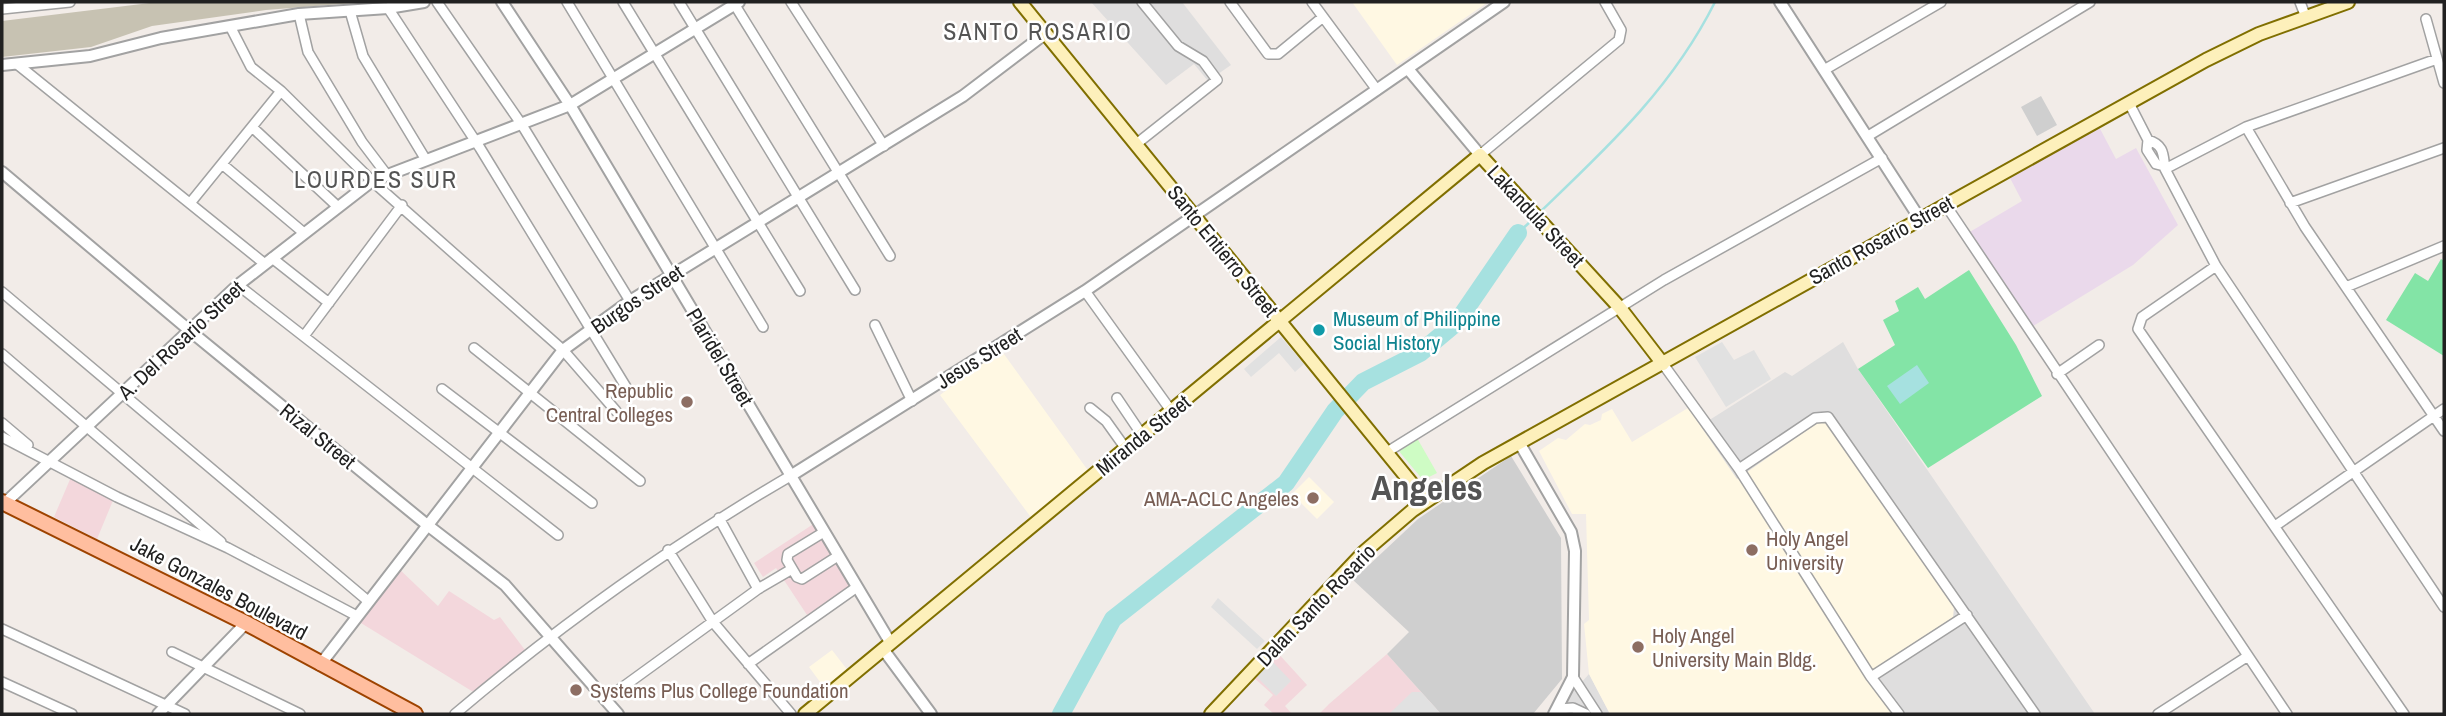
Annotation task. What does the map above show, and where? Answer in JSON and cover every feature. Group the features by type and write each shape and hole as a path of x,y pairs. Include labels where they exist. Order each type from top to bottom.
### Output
{"main road":[{"name":"Santo Entierro Street","path":"1020,2 1426,501"},
{"name":"Santo Rosario Street","path":"1426,501 1483,463 2129,103 2247,40 2305,15 2348,2"},
{"name":"Lakandula Street","path":"1480,155 1520,202 1620,308 1663,364"},
{"name":"Miranda Street","path":"805,714 1281,323 1480,155"},
{"name":"Dalan Santo Rosario","path":"1211,714 1364,552 1426,501"},
{"name":"Jake Gonzales Boulevard","path":"3,505 246,623 415,714"}],"street":[{"path":"2,9 70,2"},
{"path":"2,65 90,57 161,38 232,28 299,14 388,8 424,2"},
{"path":"437,2 523,125 630,301"},
{"name":"Plaridel Street","path":"502,2 570,104 792,475 857,587 887,646 931,714"},
{"path":"567,2 615,77 764,327"},
{"path":"623,2 800,291"},
{"path":"679,2 855,290"},
{"path":"791,2 884,146"},
{"path":"1135,145 1217,80 1203,61 1178,46 1142,2"},
{"path":"1230,2 1268,54 1272,55 1278,54 1323,16"},
{"path":"1312,2 1377,90"},
{"name":"Jesus Street","path":"455,714 551,635 668,550 912,401 1085,290 1504,2"},
{"path":"1480,155 1619,40 1622,35 1605,2"},
{"path":"1780,2 1920,219"},
{"path":"1824,70 1941,2"},
{"path":"1868,136 2090,2"},
{"path":"2300,2 2305,15"},
{"path":"736,3 890,256"},
{"name":"A. Del Rosario Street","path":"3,505 238,285 372,181 523,125 570,104 736,3"},
{"path":"388,8 593,328 626,387"},
{"path":"350,11 363,56 426,160"},
{"path":"299,14 308,52 362,142 387,175"},
{"path":"2426,19 2444,83"},
{"path":"232,28 251,67 281,91 372,181 564,350 616,411"},
{"name":"Burgos Street","path":"320,665 426,524 474,470 564,350 630,301 963,96 1046,33"},
{"path":"2164,167 2246,127 2437,59"},
{"path":"17,64 191,202 329,303"},
{"name":"Lakandula Street","path":"1408,69 1480,155"},
{"path":"191,202 281,91"},
{"path":"2129,103 2148,140 2157,143 2163,152 2166,159 2164,167 2216,266 2444,607"},
{"path":"252,127 337,206"},
{"path":"2246,127 2290,203 2444,431"},
{"path":"2290,203 2444,148"},
{"path":"1387,452 1664,280 1882,158"},
{"path":"222,164 303,233"},
{"name":"Rizal Street","path":"2,172 189,330 426,524 505,584 618,714"},
{"path":"1945,204 2287,714"},
{"path":"303,336 402,205"},
{"path":"2346,287 2444,246"},
{"path":"2216,266 2142,317 2138,329 2404,714"},
{"path":"238,285 558,535"},
{"path":"1085,290 1172,412"},
{"path":"2,292 368,601"},
{"path":"875,326 912,401"},
{"path":"2057,374 2099,345"},
{"path":"474,348 640,481"},
{"path":"2,354 228,548"},
{"path":"1663,364 1739,469 1871,677 1899,714"},
{"path":"442,389 592,503"},
{"path":"1116,398 1142,435"},
{"path":"1090,408 1106,421 1126,449"},
{"path":"2275,526 2444,409"},
{"path":"1739,469 1815,418 1828,417 2035,714"},
{"path":"2,423 48,461 228,548 357,616"},
{"path":"2,437 37,453"},
{"path":"1520,443 1571,532 1575,551 1573,677 1556,712"},
{"path":"719,518 758,589"},
{"path":"824,532 788,554 787,560 792,569 797,577 802,579 838,556"},
{"path":"668,550 713,622 791,714"},
{"path":"605,700 758,589 792,569"},
{"path":"748,664 857,587"},
{"path":"1871,677 1967,615"},
{"path":"162,710 206,668 246,623"},
{"path":"2,629 162,710 185,714"},
{"path":"172,652 300,714"},
{"path":"2158,714 2248,656"},
{"path":"1573,677 1597,714"},
{"path":"2,682 72,714"},
{"path":"1556,712 1573,709 1586,714"}],"shaded area":[{"path":"158,2 366,2 266,10 152,26 91,47 2,57 2,21"},
{"path":"1091,2 1182,2 1231,65 1208,81 1194,64 1166,85"},
{"path":"1352,2 1488,2 1397,65"},
{"path":"2041,96 2057,125 2037,136 2021,107"},
{"path":"2098,125 2116,159 2136,148 2178,225 2133,265 2030,328 1968,233 2022,201 2010,178"},
{"path":"1281,337 1304,364 1295,372 1279,353 1251,377 1244,369"},
{"path":"1722,342 1734,360 1754,350 1771,379 1726,407 1695,357"},
{"path":"1843,342 1858,369 2095,714 1893,714 1864,675 1953,617 1954,605 1819,422 1737,480 1700,426 1785,372 1792,376"},
{"path":"1001,350 1092,476 1033,520 940,395"},
{"name":"Holy Angel University","path":"1688,408 1737,479 1819,422 1827,421 1954,605 1953,617 1865,675 1893,714 1610,714 1589,674 1584,624 1589,620 1586,514 1572,514 1539,451 1558,438 1566,440 1585,424 1590,425 1601,420 1602,414 1612,409 1632,442"},
{"path":"1511,456 1561,538 1562,679 1533,714 1441,714 1387,654 1409,632 1353,580 1418,519"},
{"path":"71,477 114,498 97,539 54,517"},
{"name":"AMA-ACLC Angeles","path":"1309,477 1334,502 1317,519 1292,494"},
{"path":"815,523 852,585 807,615 776,568 763,577 754,563"},
{"path":"396,566 438,606 449,591 494,620 500,617 525,650 475,693 356,620"},
{"path":"1218,598 1265,641 1257,649 1211,607"},
{"path":"832,650 849,672 826,690 809,667"},
{"path":"1276,651 1307,685 1285,706 1292,714 1274,714 1264,705 1273,695 1252,676"},
{"path":"1387,654 1441,714 1319,714 1329,704"},
{"path":"1270,659 1291,681 1276,696 1254,674"},
{"path":"1589,674 1610,714 1553,714"},
{"path":"1412,692 1421,692 1441,714 1389,714"}],"green space":[{"path":"2441,259 2444,261 2444,356 2386,320 2415,273 2428,281"},
{"path":"1969,270 2016,345 2042,396 1928,468 1858,369 1895,345 1883,320 1899,311 1895,301 1918,287 1925,299"},
{"path":"1417,438 1437,473 1423,480 1398,450"}],"water":[{"path":"1917,365 1929,383 1900,404 1887,386"}],"waterway":[{"path":"1539,213 1614,140 1659,89 1698,33 1715,2"},
{"path":"1518,233 1532,220"},
{"path":"1061,714 1113,619 1286,483 1335,411 1363,382 1420,353 1457,322 1518,233"}],"place":[{"name":"Museum of Philippine Social History","path":"1319,330"},
{"name":"Republic Central Colleges","path":"687,402"},
{"name":"AMA-ACLC Angeles","path":"1313,498"},
{"name":"Holy Angel University","path":"1752,550"},
{"name":"Holy Angel University Main Bldg.","path":"1638,647"},
{"name":"Systems Plus College Foundation","path":"576,690"}],"district":[{"name":"SANTO ROSARIO","path":"1038,31"},
{"name":"LOURDES SUR","path":"376,179"},
{"name":"Angeles","path":"1427,487"}]}
